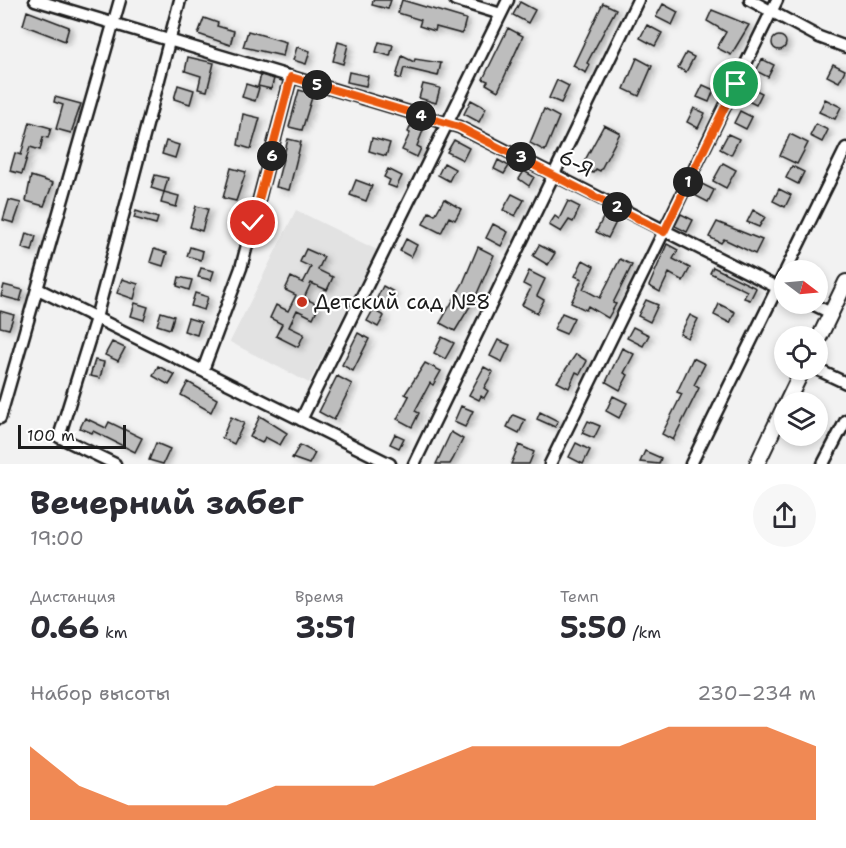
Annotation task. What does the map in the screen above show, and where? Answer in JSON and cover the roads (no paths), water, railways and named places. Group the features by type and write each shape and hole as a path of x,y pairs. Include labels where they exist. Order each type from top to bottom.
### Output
{"main road":[{"path":"825,326 846,282"},
{"path":"757,464 774,428"}],"street":[{"name":"6-Я","path":"35,0 448,124 554,174 664,232 774,286"},
{"path":"0,414 120,0"},
{"path":"115,464 59,437 96,318 180,0"},
{"path":"455,0 501,14"},
{"path":"301,420 508,0"},
{"path":"414,464 638,0"},
{"path":"750,0 819,37 846,47"},
{"path":"550,464 777,0"},
{"path":"203,370 241,268 291,77"},
{"path":"791,260 846,148"},
{"path":"38,289 390,464"},
{"path":"691,464 774,303"},
{"path":"828,375 846,383"},
{"path":"823,464 846,420"}],"place":[{"name":"Детский сад №8","path":"302,302"}]}
